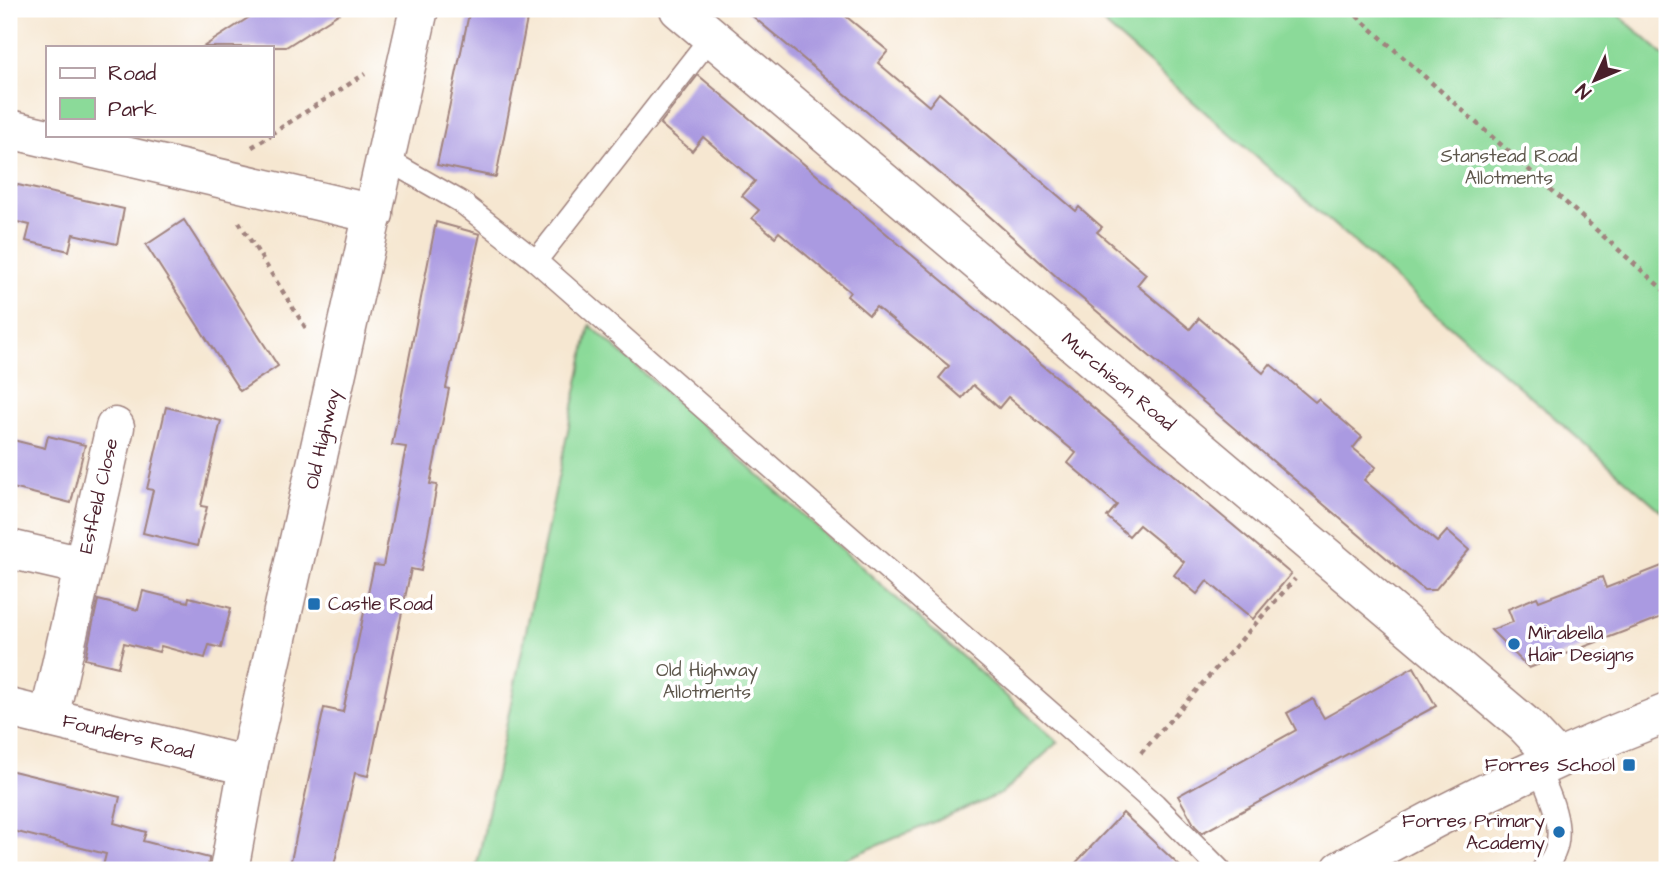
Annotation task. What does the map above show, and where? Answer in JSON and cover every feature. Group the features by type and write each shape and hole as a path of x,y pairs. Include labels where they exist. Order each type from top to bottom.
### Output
{"street":[{"name":"Murchison Road","path":"679,9 1525,725 1546,762"},
{"name":"Old Highway","path":"229,870 248,766 415,26"},
{"path":"9,129 374,214"},
{"name":"Estfeld Close","path":"49,718 116,427"},
{"name":"Estfeld Close","path":"9,549 83,566"},
{"name":"Founders Road","path":"9,708 248,766"},
{"path":"1341,870 1546,762 1667,713"}],"lane":[{"path":"536,261 711,37"},
{"path":"386,159 461,202 536,261 1121,775 1220,870"},
{"path":"1542,870 1550,863 1557,846 1559,823 1546,762"}],"path":[{"path":"1349,9 1667,293"},
{"path":"273,133 415,26"},
{"path":"269,136 209,174 337,378"},
{"path":"1121,775 1319,552"}],"green space":[{"name":"Stanstead Road Allotments","path":"1087,9 1612,9 1667,58 1667,516"},
{"name":"Old Highway Allotments","path":"590,325 1058,742 1001,794 819,870 476,870"}],"building":[{"path":"262,9 346,9 286,47 205,46"},
{"path":"470,9 529,9 496,177 437,165"},
{"path":"744,9 837,9 888,51 878,63 929,106 939,93 1076,211 1079,207 1102,227 1097,232 1146,274 1137,285 1190,329 1199,318 1263,373 1270,364 1315,402 1318,399 1362,437 1353,448 1376,467 1364,480 1437,542 1447,531 1469,550 1435,590 1424,590 1058,278 967,196"},
{"path":"698,75 1291,574 1253,619 1207,581 1197,594 1174,575 1184,562 1139,525 1129,536 1107,517 1117,505 1068,463 1076,453 1008,397 999,408 973,385 962,398 939,378 949,366 876,307 869,315 847,296 850,292 779,232 775,237 752,218 759,210 742,196 755,181 703,137 692,151 660,124"},
{"path":"9,183 124,209 117,244 73,234 69,251 26,241 30,225 9,220"},
{"path":"184,220 278,366 240,391 146,245"},
{"path":"436,222 480,234 446,388 449,389 430,484 437,485 421,571 411,569 368,776 355,773 333,870 289,870 324,708 343,712 374,565 383,566 406,447 392,445"},
{"path":"166,407 221,421 201,506 207,507 197,546 143,533 153,490 147,489"},
{"path":"48,436 85,445 71,503 9,487 9,439 45,448"},
{"path":"1667,564 1667,615 1529,668 1491,630 1513,622 1508,609 1537,597 1539,601 1602,577 1606,588"},
{"path":"143,591 188,602 189,597 231,608 221,648 209,645 205,658 161,646 159,652 124,643 118,667 85,659 98,600 138,610"},
{"path":"1414,667 1436,706 1202,833 1195,826 1178,796 1296,730 1287,713 1313,699 1324,718"},
{"path":"9,770 120,797 114,823 146,832 143,841 209,858 208,870 102,870 106,854 9,830"},
{"path":"1123,813 1184,870 1069,870"}],"place":[{"name":"Castle Road","path":"314,604"},
{"name":"Mirabella Hair Designs","path":"1514,644"},
{"name":"Forres School","path":"1629,765"},
{"name":"Forres Primary Academy","path":"1559,832"}]}
